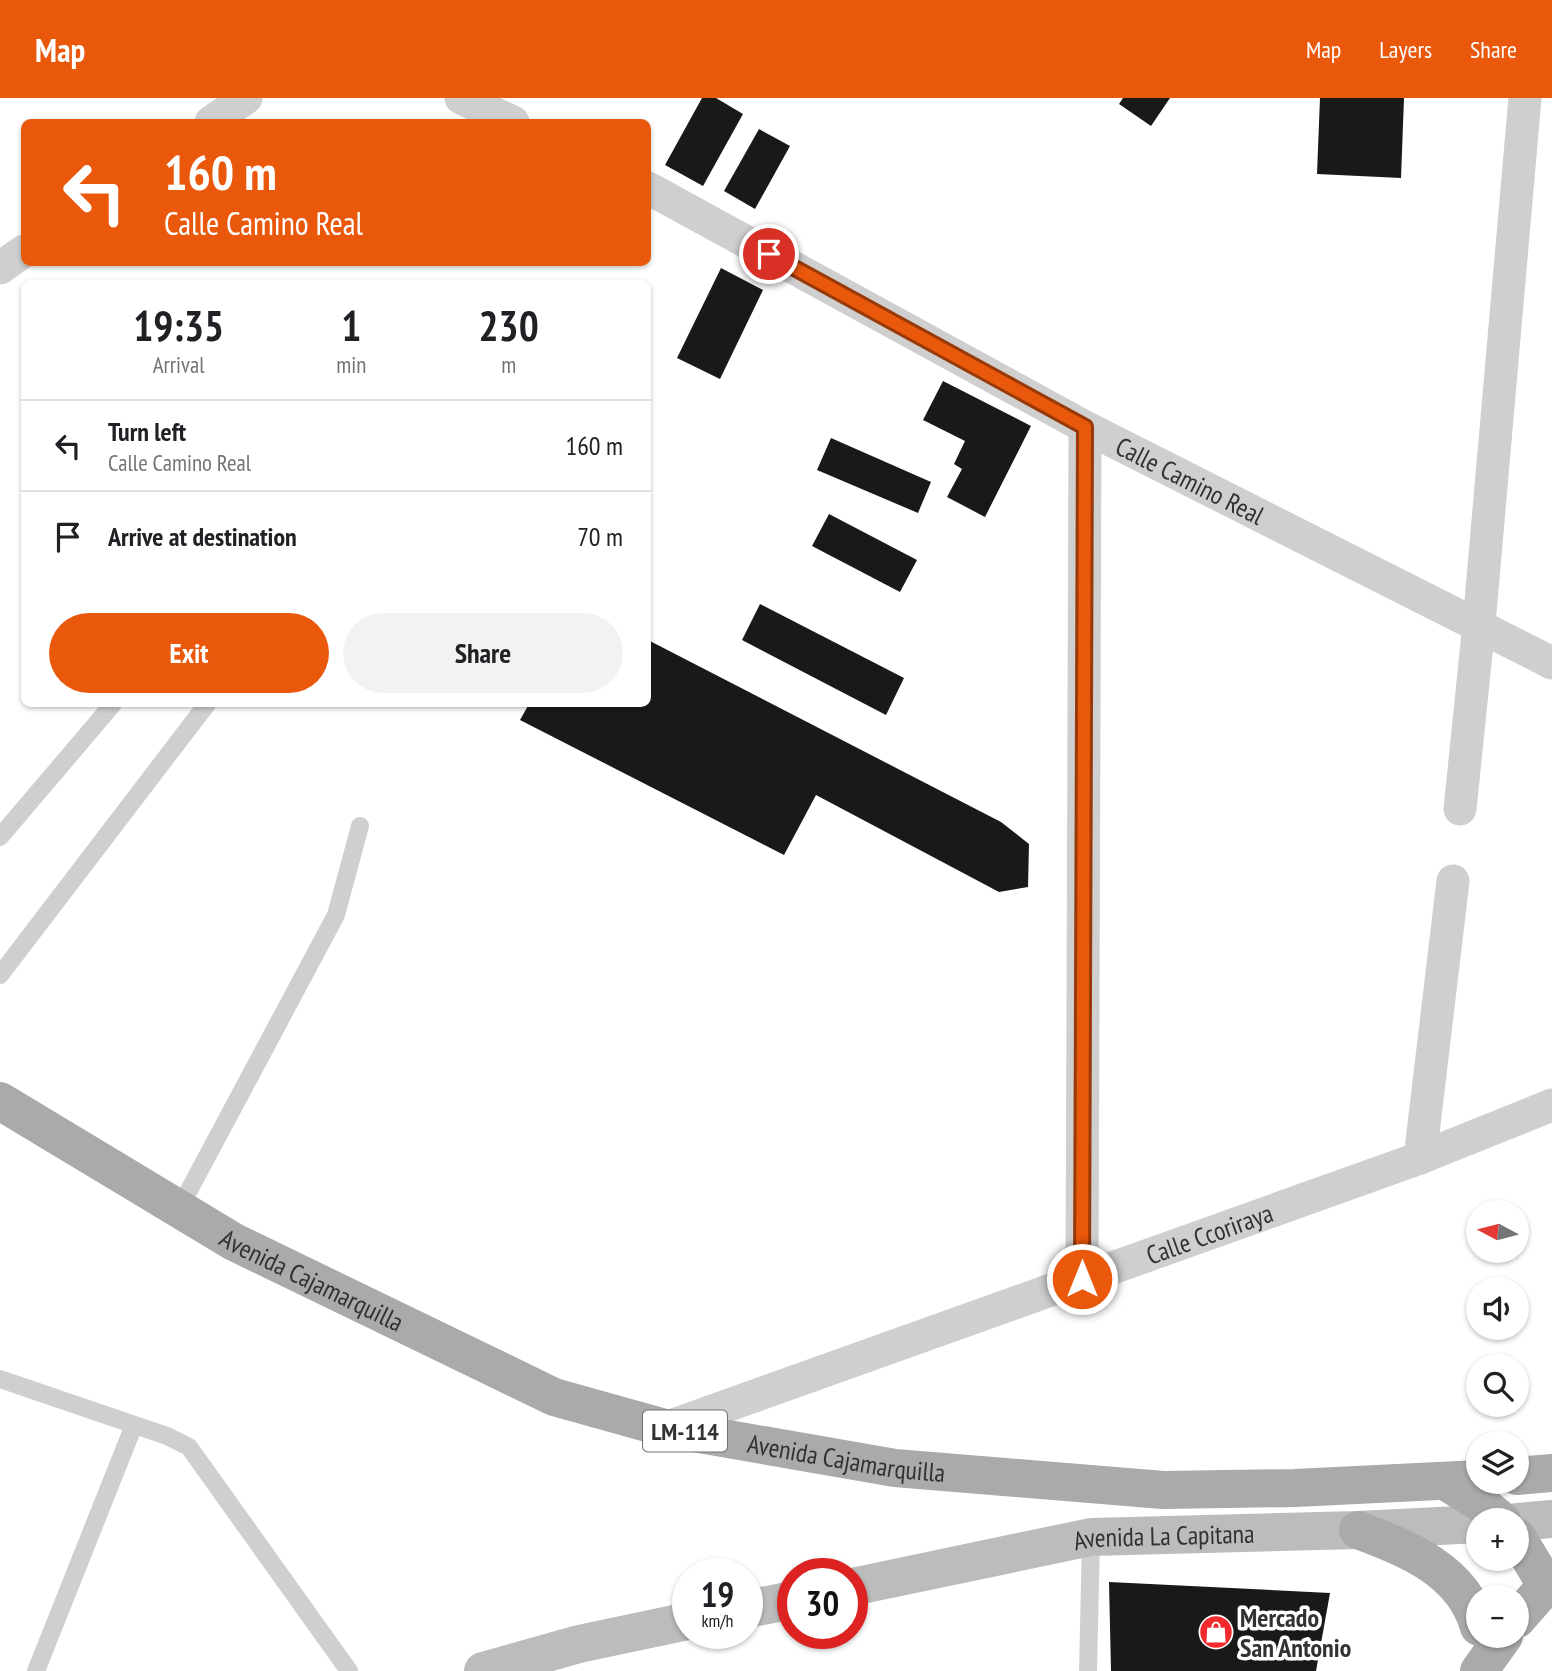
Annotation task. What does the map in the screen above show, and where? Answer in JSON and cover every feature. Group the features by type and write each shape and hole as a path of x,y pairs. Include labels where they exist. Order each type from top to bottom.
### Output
{"main road":[{"name":"Avenida Cajamarquilla","path":"0,1101 234,1242 554,1397 665,1428 895,1468 1163,1490 1295,1488 1462,1480"},
{"path":"1529,1475 1552,1473"},
{"path":"1462,1480 1486,1508"},
{"path":"1358,1530 1415,1554 1442,1572 1466,1598"},
{"path":"1529,1554 1549,1582 1529,1605"}],"street":[{"path":"215,119 246,98"},
{"path":"461,98 506,119"},
{"path":"502,98 518,119"},
{"path":"1460,809 1525,98"},
{"name":"Calle Camino Real","path":"651,190 1085,427 1552,663"},
{"path":"0,268 21,253"},
{"path":"1082,1279 1085,427"},
{"path":"1420,1158 1453,881"},
{"name":"Calle Ccoriraya","path":"665,1428 1420,1158 1552,1105"},
{"path":"1529,1521 1552,1519"},
{"name":"Avenida La Capitana","path":"868,1584 1091,1537 1466,1525"},
{"path":"483,1671 579,1644 672,1625"}],"lane":[{"path":"0,837 110,707"},
{"path":"0,975 204,707"},
{"path":"179,1209 336,915 360,826"},
{"path":"0,1379 167,1436 189,1447 348,1671"},
{"path":"36,1671 134,1425"},
{"path":"1088,1671 1091,1537"}],"building":[{"path":"702,98 716,98 743,114 703,186 665,165"},
{"path":"1123,98 1170,98 1151,126 1119,104"},
{"path":"1320,98 1404,98 1401,178 1317,174"},
{"path":"759,129 790,146 755,209 724,191"},
{"path":"721,268 763,290 720,379 677,358"},
{"path":"943,381 1031,426 985,517 947,497 962,469 954,464 965,441 923,420"},
{"path":"831,438 931,482 918,513 817,470"},
{"path":"829,514 917,560 900,592 812,546"},
{"path":"760,604 904,678 886,715 742,640"},
{"path":"651,642 1001,822 1029,844 1028,887 999,892 816,795 784,855 520,720 527,707 651,707"},
{"name":"Mercado San Antonio","path":"1109,1582 1330,1593 1316,1671 1111,1671"}],"place":[{"name":"Mercado San Antonio","path":"1216,1632"}],"route":[{"path":"769,254 1085,427 1082,1279"}]}
